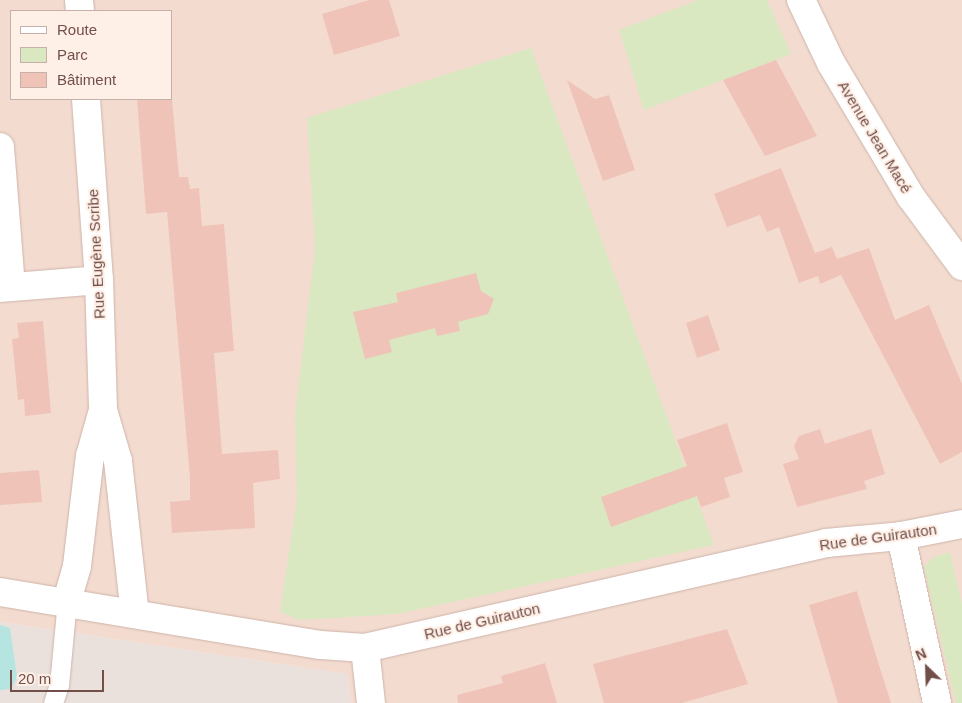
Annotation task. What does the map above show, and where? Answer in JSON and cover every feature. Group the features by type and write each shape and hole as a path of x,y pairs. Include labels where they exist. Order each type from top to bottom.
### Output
{"street":[{"name":"Avenue Jean Macé","path":"801,0 831,63 911,197 962,266"},
{"name":"Rue Eugène Scribe","path":"86,100 100,280 103,410 118,461 135,614"},
{"path":"0,147 6,288 100,280"},
{"name":"Rue Eugène Scribe","path":"67,601 77,566 90,456 103,410"},
{"name":"Rue de Guirauton","path":"0,592 67,601 321,645 365,648 826,543 901,536 962,524"},
{"path":"901,536 937,703"},
{"path":"365,648 371,703"}],"lane":[{"path":"53,703 60,685 67,601"}],"shaded area":[{"path":"0,0 962,0 962,703 351,703 347,674 0,622"},
{"path":"0,622 347,674 351,703 0,703"}],"green space":[{"path":"698,0 767,0 791,54 644,110 619,30"},
{"path":"531,48 714,545 397,614 299,620 280,612 297,499 295,414 315,249 307,118"},
{"path":"950,552 962,604 962,703 956,703 924,567 932,558"}],"water":[{"path":"0,625 10,628 17,677 11,689 0,690"}],"building":[{"path":"369,0 389,0 400,36 334,55 322,14"},
{"path":"776,60 817,136 765,156 723,80"},
{"path":"567,80 595,99 609,95 635,170 603,181"},
{"path":"172,99 179,177 188,177 190,189 199,188 202,226 224,224 234,351 214,353 222,454 278,450 280,479 253,483 255,528 172,533 170,502 190,500 190,478 167,212 146,214 137,100"},
{"path":"781,168 815,253 832,247 837,259 869,248 895,320 929,305 962,384 962,452 940,464 841,275 820,284 818,276 799,283 779,227 767,232 760,215 727,227 714,194"},
{"path":"476,273 481,291 494,299 488,314 458,322 460,331 437,336 435,328 389,340 392,352 365,359 353,312 398,302 396,293"},
{"path":"708,315 720,350 697,358 686,323"},
{"path":"43,321 51,413 25,416 24,399 18,400 12,339 19,338 17,323"},
{"path":"727,423 743,472 724,478 730,497 701,507 697,496 611,527 601,497 687,466 677,440"},
{"path":"820,429 825,444 871,429 885,474 864,481 867,489 797,507 783,464 799,459 794,446 799,436"},
{"path":"39,470 42,502 0,505 0,473"},
{"path":"857,591 891,703 838,703 809,605"},
{"path":"727,629 748,684 682,703 604,703 593,664"},
{"path":"545,663 557,703 458,703 457,695 503,683 501,676"}]}
